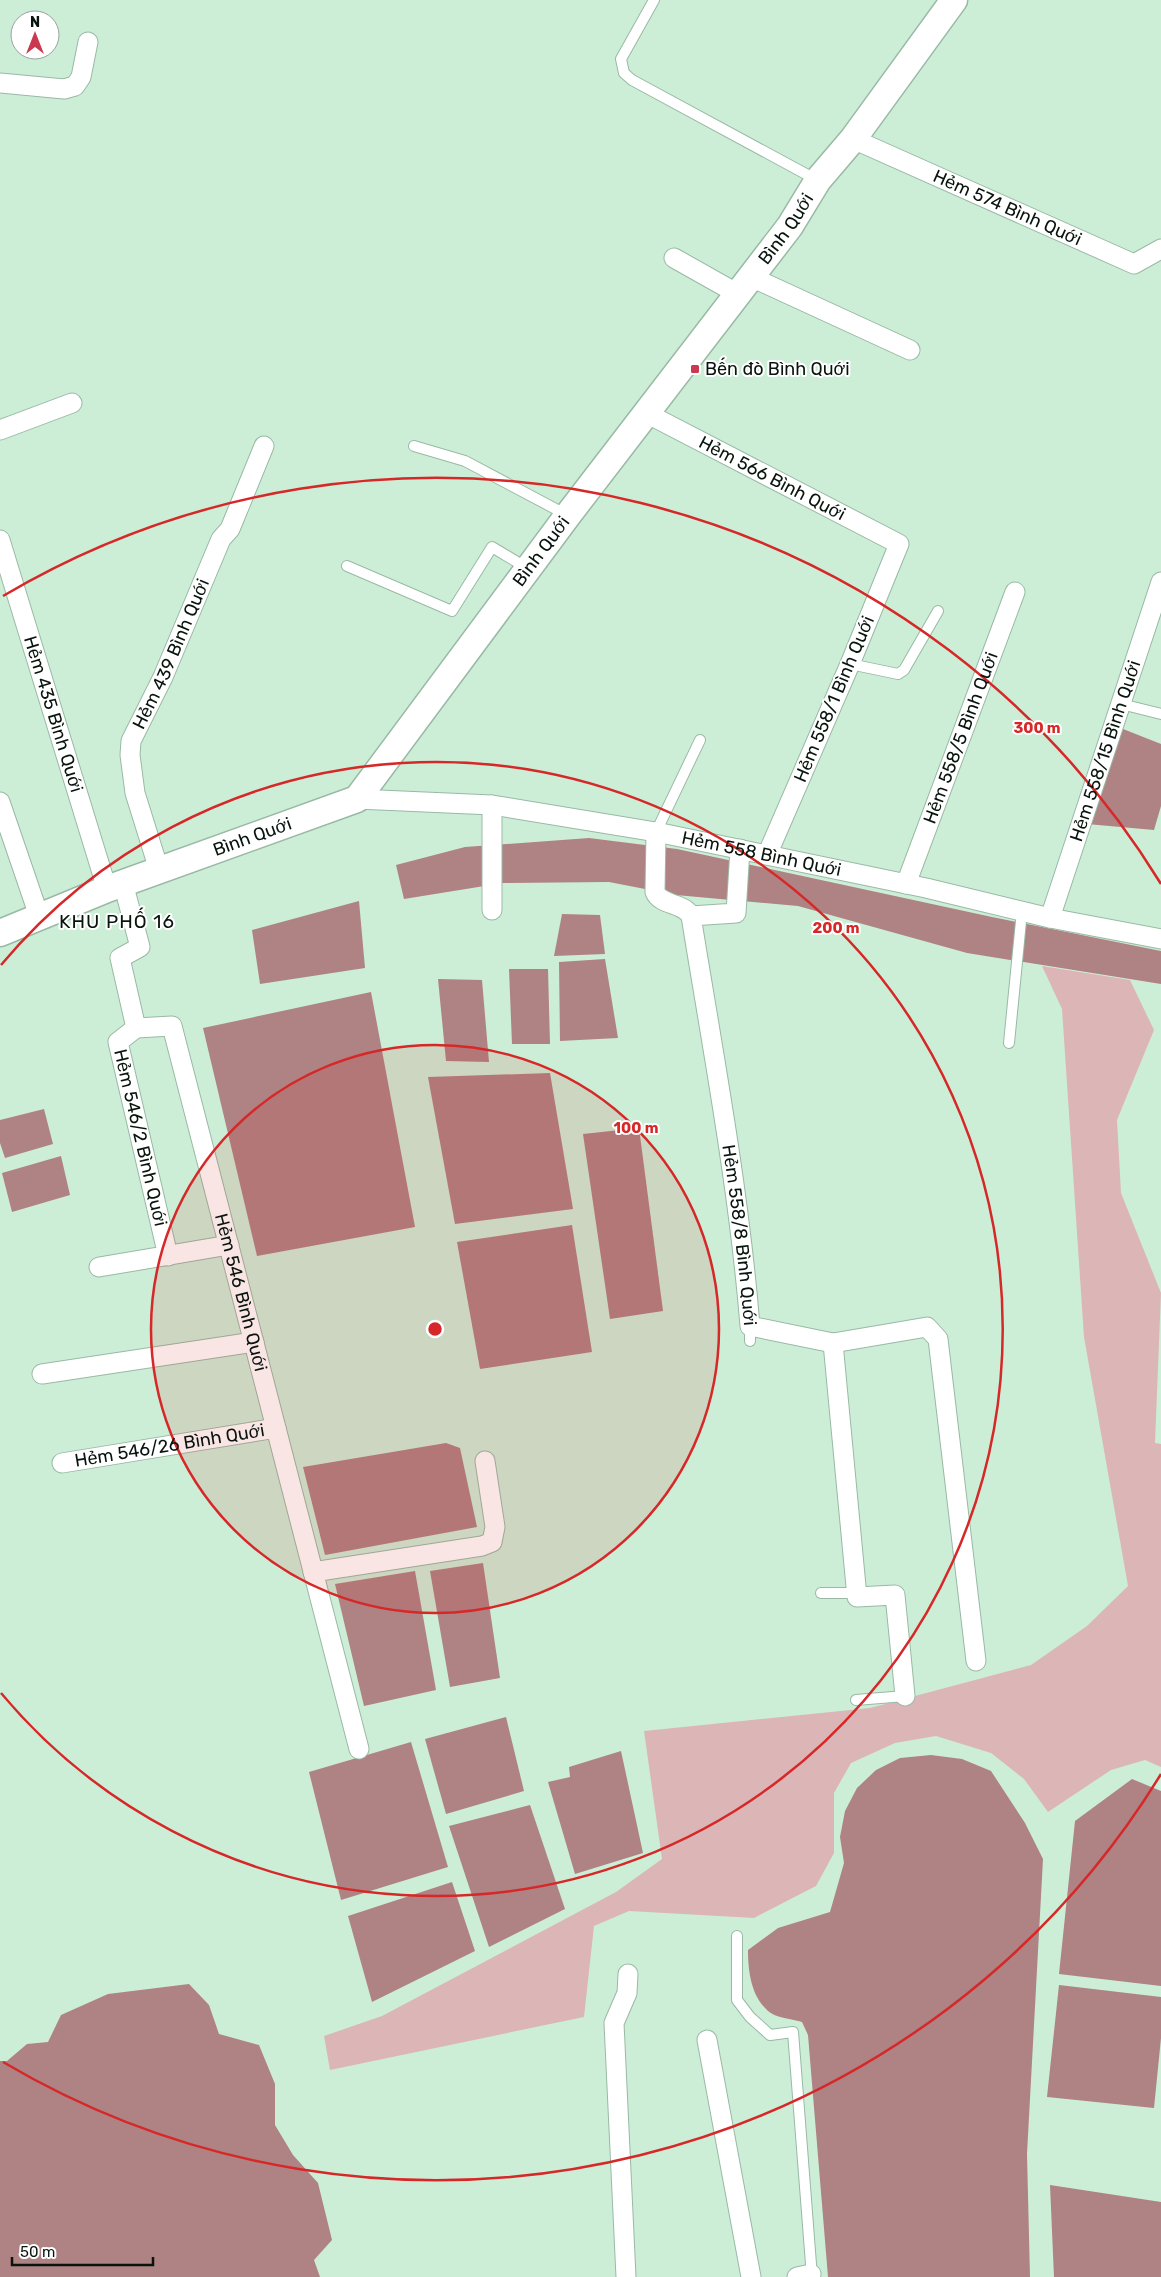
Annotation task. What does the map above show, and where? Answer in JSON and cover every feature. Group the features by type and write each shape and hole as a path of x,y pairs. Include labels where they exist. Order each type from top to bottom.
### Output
{"main road":[{"name":"Bình Quới","path":"0,933 115,886 358,799 527,569 790,226 818,180 853,139 954,0"}],"street":[{"path":"0,83 64,89 75,86 81,76 88,42"},
{"name":"Hẻm 574 Bình Quới","path":"853,139 1134,264 1161,249"},
{"path":"674,258 910,350"},
{"path":"0,430 72,403"},
{"name":"Hẻm 566 Bình Quới","path":"646,413 899,544"},
{"name":"Hẻm 439 Bình Quới","path":"159,870 135,793 130,755 131,741 163,677 221,539 230,530 264,446"},
{"name":"Hẻm 435 Bình Quới","path":"0,540 115,886"},
{"name":"Hẻm 558/1 Bình Quới","path":"767,855 850,664 899,544"},
{"name":"Hẻm 558/15 Bình Quới","path":"1050,918 1161,583"},
{"name":"Hẻm 558/5 Bình Quới","path":"906,884 1014,592"},
{"name":"Hẻm 558 Bình Quới","path":"358,799 492,804 739,854 767,855 906,884 1021,915 1050,918 1161,939"},
{"path":"0,802 39,916"},
{"path":"492,804 492,900"},
{"path":"656,836 655,890 659,898 683,907 691,916 736,913 739,854"},
{"path":"115,886 140,947 120,958 136,1028"},
{"name":"Hẻm 558/8 Bình Quới","path":"691,916 736,1195 746,1271 750,1334 834,1343 927,1327 938,1339 976,1661"},
{"name":"Hẻm 546 Bình Quới","path":"136,1028 172,1026 359,1749"},
{"name":"Hẻm 546/2 Bình Quới","path":"136,1028 118,1042 168,1256"},
{"path":"99,1268 229,1245"},
{"path":"42,1374 254,1342"},
{"path":"834,1343 857,1597 895,1595 905,1696"},
{"name":"Hẻm 546/26 Bình Quới","path":"62,1463 276,1428"},
{"path":"314,1572 482,1546 492,1542 495,1527 485,1461"},
{"path":"626,2277 614,2023 627,1993 628,1974"},
{"path":"707,2040 751,2277"}],"lane":[{"path":"654,0 621,59 624,73 632,80 818,180"},
{"path":"414,446 465,461 568,515"},
{"path":"347,566 452,611 492,547 527,569"},
{"path":"850,664 898,674 904,670 938,611"},
{"path":"1121,704 1161,714"},
{"path":"656,836 700,740"},
{"path":"1009,1043 1021,915"},
{"path":"821,1593 857,1593"},
{"path":"856,1700 905,1696"},
{"path":"737,1936 737,2000 750,2017 770,2035 793,2032 807,2276"}],"shaded area":[{"path":"1118,727 1161,744 1161,806 1154,830 1087,824"},
{"path":"589,838 677,849 992,917 1161,951 1161,984 967,953 798,906 676,895 609,882 503,883 404,899 396,865 465,847"},
{"path":"359,901 365,968 260,984 252,930"},
{"path":"562,914 600,915 605,954 554,956"},
{"path":"605,959 618,1038 560,1041 559,962"},
{"path":"1042,966 1130,980 1154,1030 1117,1120 1121,1193 1161,1293 1155,1443 1161,1444 1161,1767 1145,1760 1111,1770 1048,1812 1024,1779 991,1753 936,1736 895,1743 851,1763 834,1793 834,1853 816,1886 754,1918 629,1911 594,1926 584,2017 330,2070 324,2036 382,2016 616,1892 662,1859 644,1731 870,1708 1031,1665 1087,1626 1128,1586 1084,1337 1062,1009"},
{"path":"509,969 548,969 550,1044 512,1044"},
{"path":"438,979 482,980 489,1062 446,1061"},
{"path":"371,992 415,1227 257,1256 203,1028"},
{"path":"550,1073 573,1209 455,1224 428,1077"},
{"path":"44,1109 53,1144 5,1158 0,1143 0,1120"},
{"path":"639,1128 663,1311 610,1319 583,1134"},
{"path":"61,1156 70,1195 12,1212 2,1173"},
{"path":"572,1225 592,1352 480,1369 457,1242"},
{"path":"446,1443 460,1448 477,1527 325,1555 303,1467"},
{"path":"483,1563 500,1678 450,1687 430,1571"},
{"path":"415,1571 436,1690 364,1706 335,1584"},
{"path":"506,1717 524,1791 446,1814 425,1739"},
{"path":"411,1742 448,1867 341,1900 309,1772"},
{"path":"621,1751 643,1853 575,1874 548,1782 570,1777 569,1767"},
{"path":"931,1755 962,1759 991,1771 1025,1823 1043,1859 1027,2154 1030,2277 828,2277 808,2035 802,2022 775,2015 762,2005 754,1991 748,1950 778,1928 830,1912 844,1863 840,1837 845,1811 857,1788 876,1770 900,1758"},
{"path":"1132,1779 1161,1791 1161,1986 1059,1974 1075,1821"},
{"path":"530,1805 565,1909 489,1947 449,1826"},
{"path":"452,1882 475,1951 372,2002 348,1916"},
{"path":"189,1984 209,2005 219,2034 259,2045 275,2084 275,2125 293,2155 318,2183 332,2240 314,2260 320,2277 0,2277 0,2061 7,2061 27,2044 48,2042 61,2015 108,1994"},
{"path":"1059,1985 1161,1997 1161,2038 1154,2108 1047,2097"},
{"path":"1050,2185 1161,2202 1161,2277 1054,2277"}],"place":[{"name":"Bến đò Bình Quới","path":"695,369"}],"district":[{"name":"KHU PHỐ 16","path":"117,921"}]}
